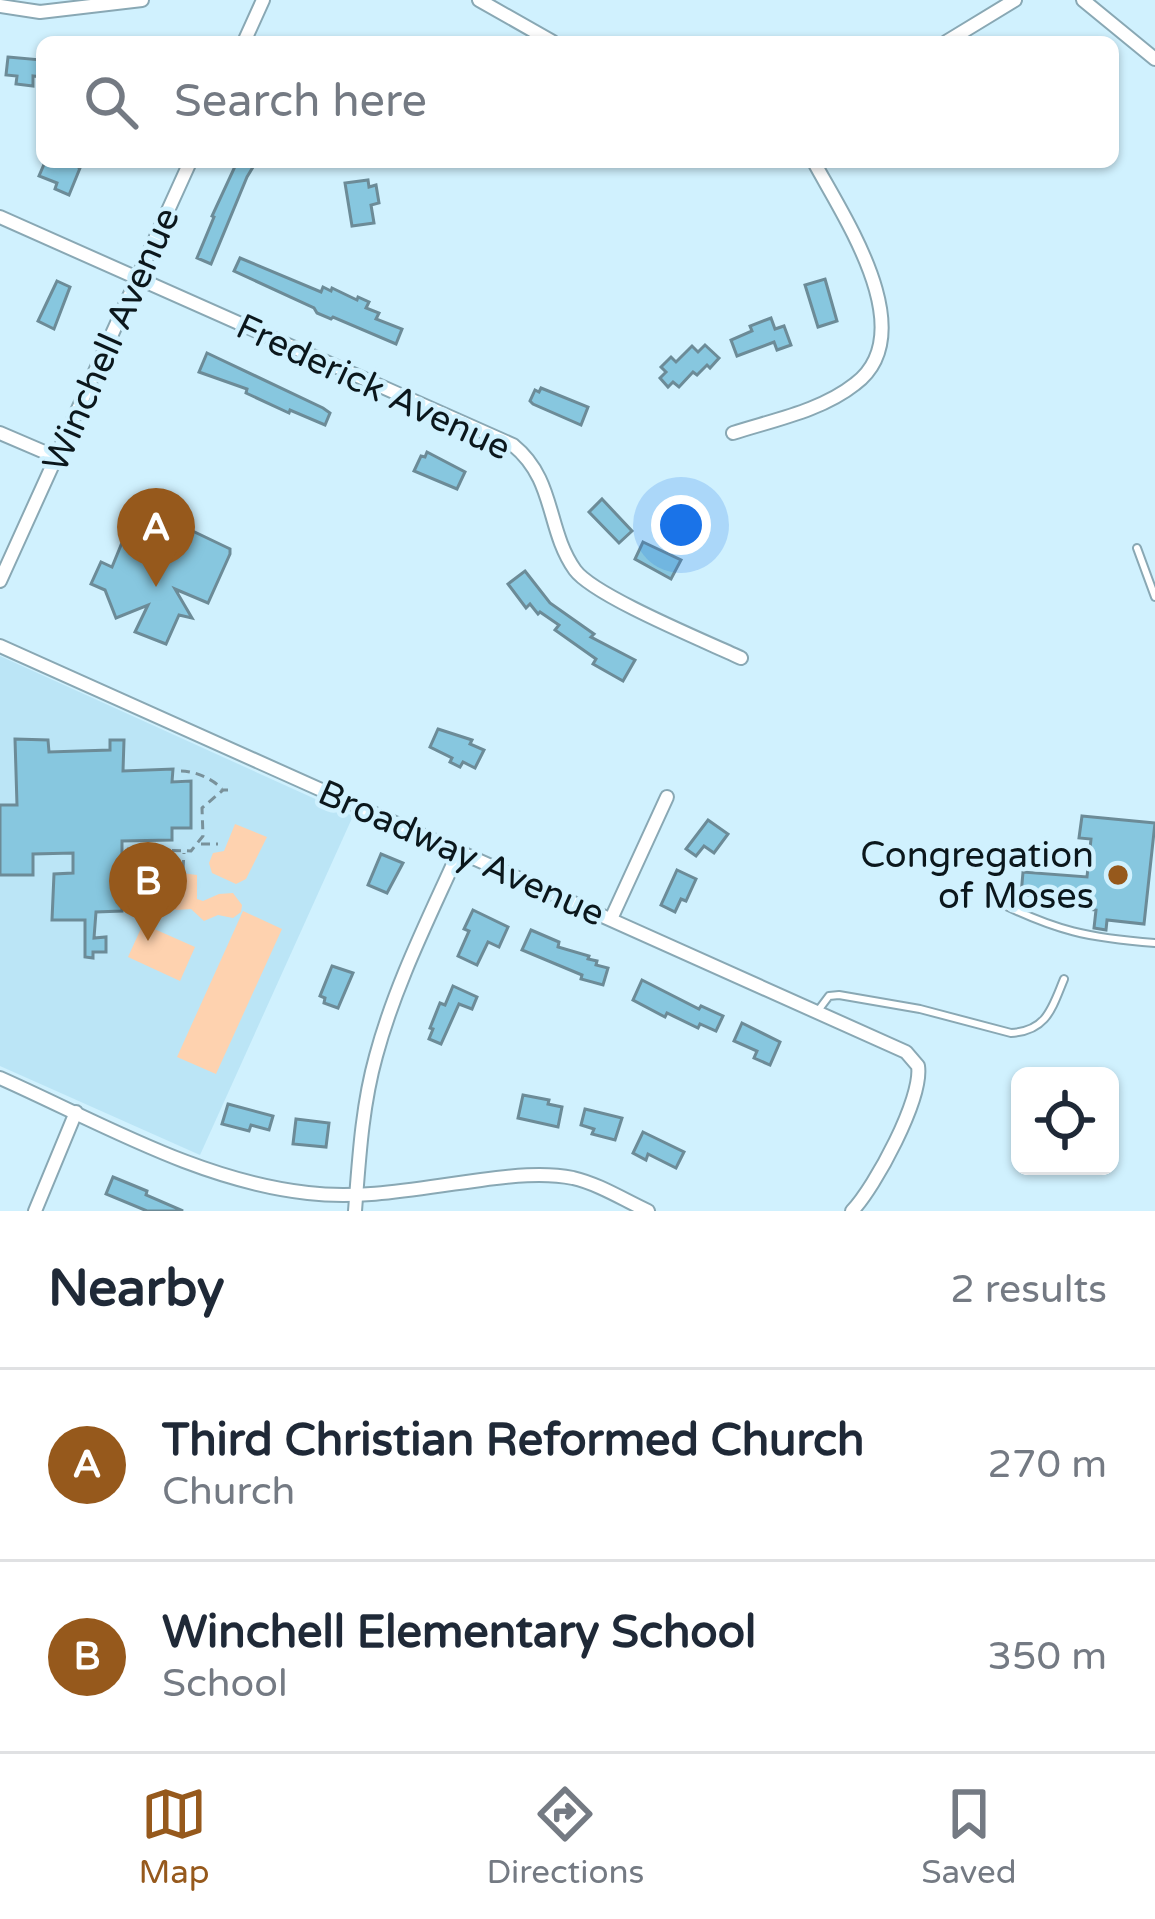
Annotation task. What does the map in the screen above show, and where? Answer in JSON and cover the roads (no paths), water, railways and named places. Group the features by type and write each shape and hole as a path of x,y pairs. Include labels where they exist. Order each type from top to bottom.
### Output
{"street":[{"path":"0,6 40,12 142,0"},
{"path":"247,36 263,0"},
{"path":"479,0 542,36"},
{"path":"956,36 1015,0"},
{"path":"1083,0 1155,59"},
{"name":"Winchell Avenue","path":"0,581 187,168"},
{"path":"733,433 844,392 863,377 880,348 880,310 871,272 817,168"},
{"name":"Frederick Avenue","path":"0,217 513,446 536,469 562,547 576,572 608,594 741,658"},
{"path":"0,433 56,457"},
{"name":"Broadway Avenue","path":"0,646 906,1052 918,1066 916,1090 879,1175 852,1211"},
{"path":"611,920 667,796"},
{"path":"356,1204 363,1121 375,1059 405,972 459,851"},
{"path":"0,1078 210,1171 356,1204 496,1178 554,1176 595,1186 648,1211"},
{"path":"34,1211 76,1112"}],"lane":[{"path":"1137,548 1155,596"},
{"path":"996,902 1078,935 1155,943"},
{"path":"817,1012 829,996 839,995 1021,1032 1047,1015 1064,979"}],"place":[{"name":"Third Christian Reformed Church","path":"156,587"},
{"name":"Congregation of Moses","path":"1118,875"},
{"name":"Winchell Elementary School","path":"148,941"}]}
